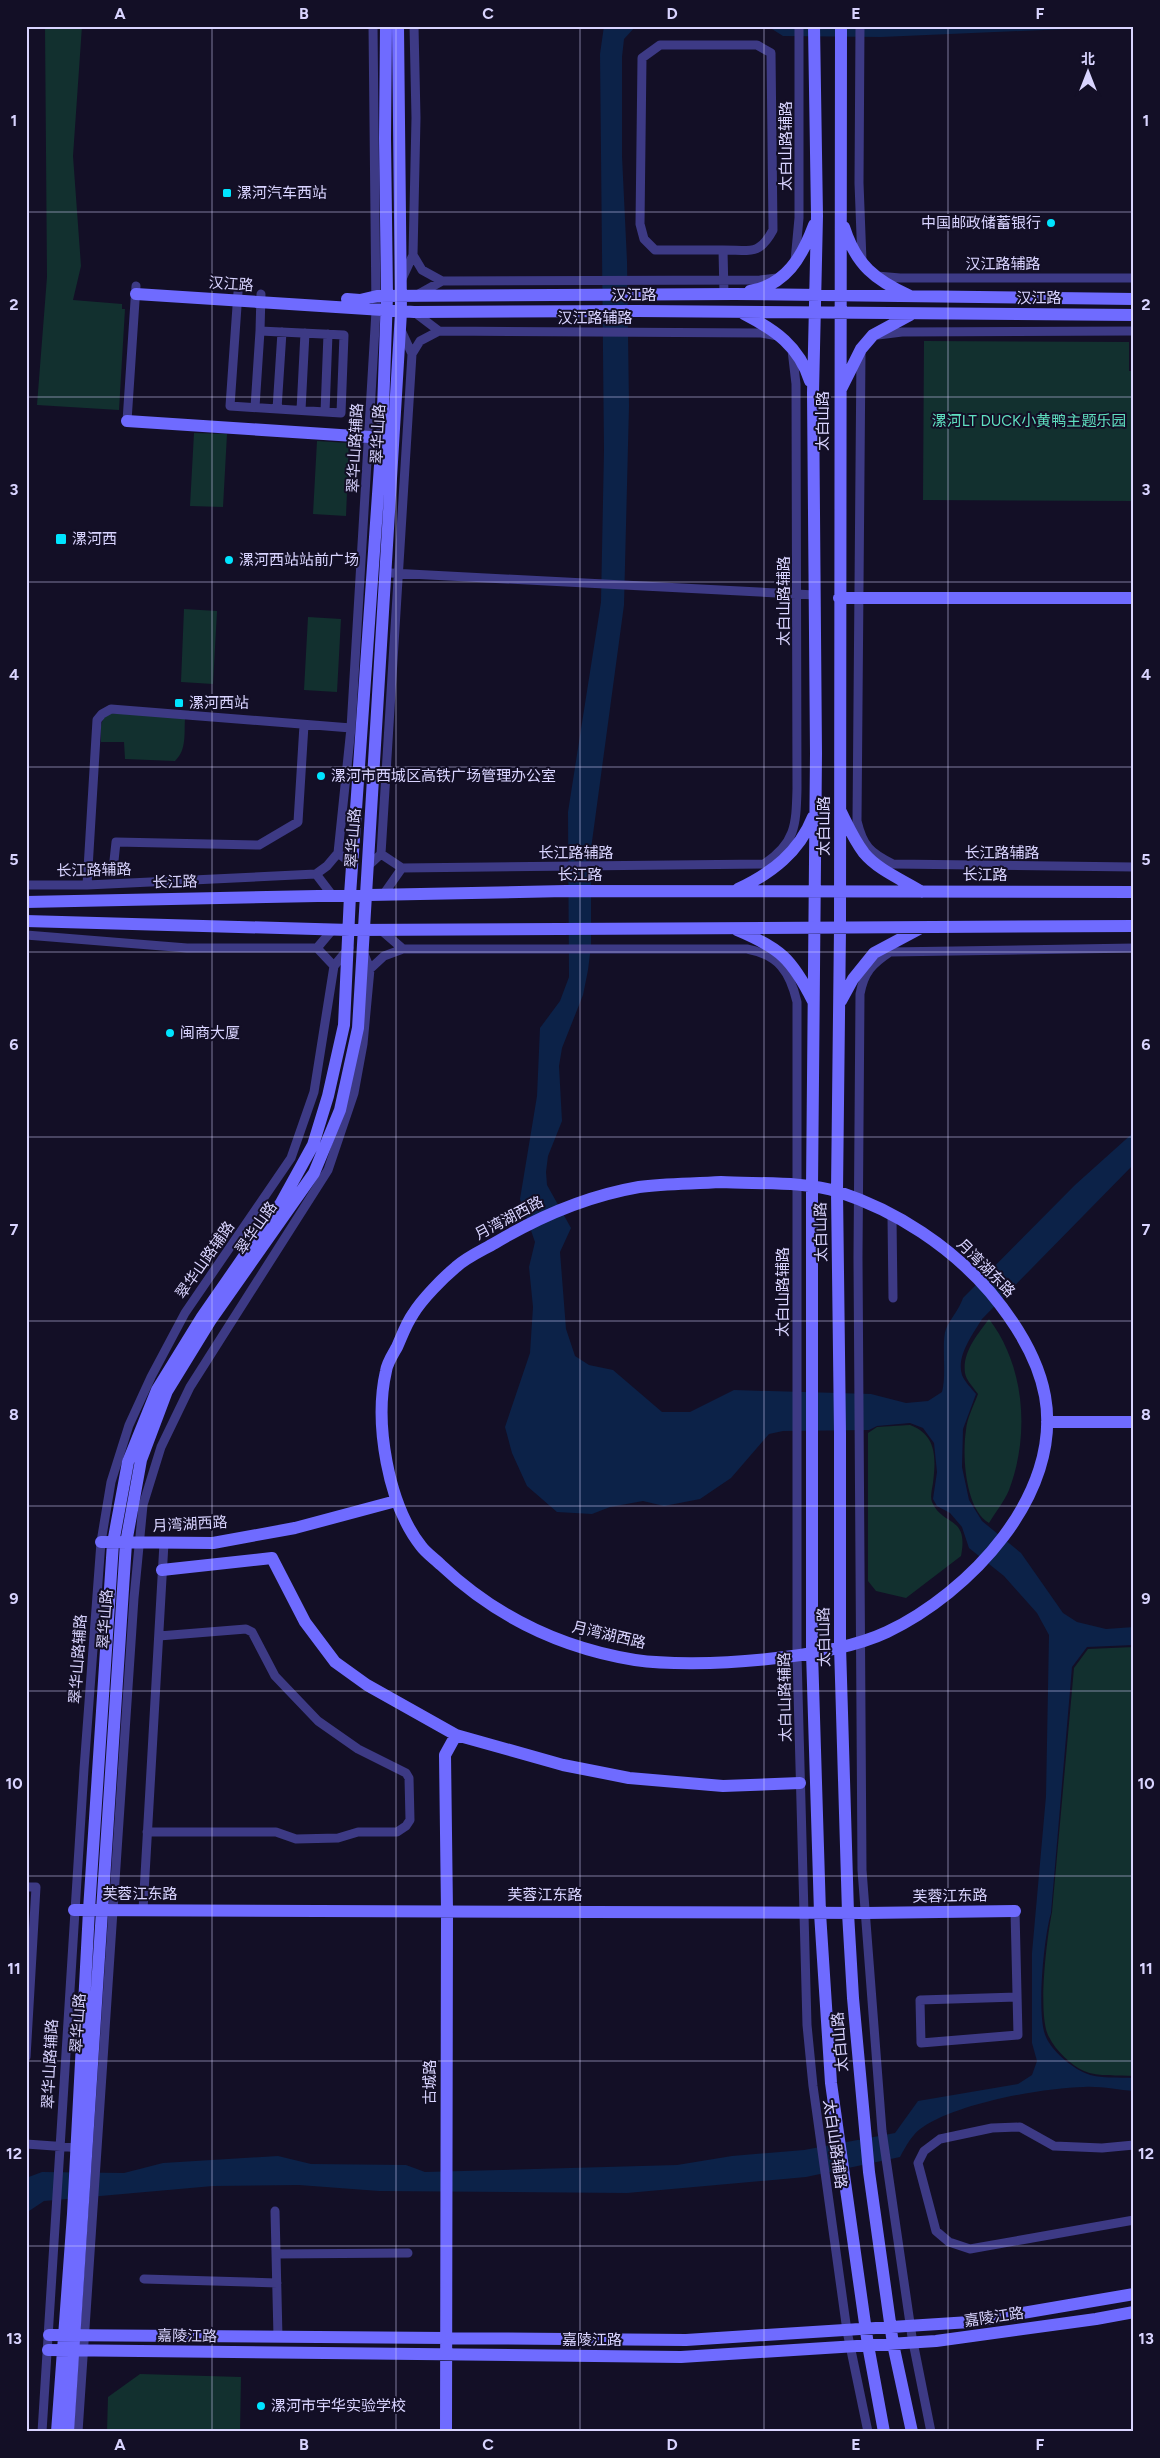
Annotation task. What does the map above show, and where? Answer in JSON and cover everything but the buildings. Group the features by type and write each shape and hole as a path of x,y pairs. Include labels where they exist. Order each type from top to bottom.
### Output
{"main road":[{"name":"翠华山路","path":"68,2432 101,1910 114,1542 128,1462 157,1390 202,1317 281,1203 313,1145 328,1096 344,1025 350,930 350,894 382,437 381,311 386,26"},
{"name":"翠华山路","path":"114,1542 141,1460 167,1391 210,1321 314,1173 340,1110 358,1028 368,866 391,573 402,279 398,26"},
{"name":"太白山路","path":"814,26 817,216 813,393 816,810 812,1187 814,1433 812,1652 820,1913 827,2033 838,2136 868,2345 884,2432"},
{"name":"太白山路","path":"841,26 839,393 840,1004 837,1191 840,1392 840,1646 848,1913 865,2134 890,2328 912,2432"},
{"path":"729,294 759,290 783,277 794,266 817,216"},
{"path":"841,216 848,240 862,265 873,276 891,288 914,298"},
{"name":"汉江路","path":"136,290 238,296 401,312 638,311 1134,315"},
{"name":"汉江路","path":"261,298 360,300 382,296 729,294 815,297 1134,299"},
{"path":"739,312 766,325 787,340 805,365 813,393"},
{"path":"839,393 861,348 873,335 912,314"},
{"path":"126,421 370,437"},
{"path":"839,598 1134,598"},
{"path":"840,809 855,841 865,854 874,863 922,892"},
{"path":"734,892 759,880 789,855 805,836 816,810"},
{"name":"长江路","path":"26,902 566,891 1134,892"},
{"path":"26,922 350,930 1134,926"},
{"path":"733,928 781,952 802,978 814,1003"},
{"path":"840,1004 853,979 874,953 921,928"},
{"name":"月湾湖西路","path":"837,1191 812,1187 721,1182 643,1186 594,1197 525,1225 457,1266 413,1312 386,1369 381,1434 396,1501 421,1546 456,1579 495,1609 534,1630 576,1647 638,1660 700,1664 797,1655 840,1646"},
{"name":"月湾湖东路","path":"837,1191 892,1217 935,1241 958,1258 975,1275 1005,1310 1027,1346 1045,1396 1047,1422 1046,1443 1024,1506 1008,1531 980,1565 920,1614 885,1633 840,1646"},
{"path":"1047,1422 1134,1422"},
{"name":"月湾湖西路","path":"114,1542 213,1543 285,1530 346,1516 396,1501"},
{"path":"162,1570 272,1558 305,1622 335,1662 367,1685 456,1735 563,1765 629,1778 723,1786 800,1784"},
{"name":"古城路","path":"446,2432 447,1911 445,1755 456,1735"},
{"name":"芙蓉江东路","path":"74,1910 803,1913 1015,1911"},
{"name":"嘉陵江路","path":"49,2335 686,2340 970,2322 1134,2294"},
{"name":"嘉陵江路","path":"48,2350 681,2357 914,2342 1087,2321 1134,2312"},
{"name":"翠华山路","path":"57,2432 74,2351"}],"street":[{"path":"373,26 382,296"},
{"path":"402,279 413,255 416,118 414,26"},
{"name":"太白山路辅路","path":"794,266 799,218 799,26"},
{"path":"860,26 859,182 862,265"},
{"path":"660,45 757,45 771,53 773,230 765,245 757,250 723,250 656,250 644,239 640,224 642,58 660,45"},
{"path":"723,250 723,280 729,294"},
{"path":"413,255 422,270 442,281"},
{"name":"汉江路辅路","path":"873,276 900,278 1134,278"},
{"path":"414,296 442,281 760,280 783,277"},
{"path":"126,421 136,290"},
{"path":"238,296 230,406 341,413 344,335 260,331"},
{"path":"255,407 261,298"},
{"name":"翠华山路辅路","path":"338,853 351,728 370,437 381,311"},
{"path":"368,866 381,854 391,573 412,354 420,341 439,331 414,312"},
{"path":"400,328 412,354"},
{"name":"汉江路辅路","path":"439,331 761,333 787,340"},
{"path":"873,335 902,332 1134,331"},
{"path":"277,409 282,332"},
{"path":"301,410 305,333"},
{"path":"325,412 328,334"},
{"name":"太白山路辅路","path":"780,853 789,840 796,820 798,594 796,384 787,340"},
{"path":"859,598 861,348"},
{"path":"391,573 815,595"},
{"name":"长江路辅路","path":"859,598 857,821 861,837 873,855 893,864 911,866 1134,867"},
{"path":"86,885 98,720 102,714 110,709 351,728"},
{"path":"88,870 113,870 116,842 259,845 298,822 304,725"},
{"path":"332,895 316,874 327,866 338,853 352,864"},
{"name":"长江路辅路","path":"402,868 764,864 780,853"},
{"path":"381,854 402,868 383,895"},
{"name":"长江路辅路","path":"26,884 86,885 316,874"},
{"path":"318,948 333,929"},
{"path":"370,969 384,956 403,949 381,930"},
{"path":"26,936 187,948 318,948 334,966 349,948"},
{"path":"931,2432 911,2326 882,2131 862,1870 858,1393 860,994 863,978 875,962 890,952 906,950 1134,948"},
{"name":"太白山路辅路","path":"403,949 747,949 760,951 779,962 792,981 797,1002 797,1655 807,2025 825,2180 847,2331 868,2432"},
{"path":"78,2432 74,2351 101,1910 143,1505 161,1448 190,1387 328,1170 354,1093 363,1044 370,969 363,951"},
{"name":"翠华山路辅路","path":"42,2432 74,1910 114,1542 111,1482 129,1425 151,1377 185,1313 291,1158 314,1092 334,966"},
{"path":"892,1217 894,1298"},
{"path":"142,1910 164,1543"},
{"path":"147,1832 276,1832 296,1839 338,1838 358,1832 397,1832 406,1826 410,1820 408,1778 406,1773 358,1749 318,1721 275,1676 252,1632 246,1629 159,1636"},
{"path":"26,1887 36,1887 26,2058"},
{"path":"1015,1911 1018,2035 921,2042 920,2000 1017,1997"},
{"path":"1134,2145 1102,2148 1054,2146 1020,2126 992,2128 940,2139 924,2151 918,2163 936,2231 949,2242 970,2249 1134,2220"},
{"path":"26,2139 27,2144 87,2148"},
{"path":"275,2211 278,2337"},
{"path":"276,2254 408,2253"},
{"path":"144,2279 277,2283"}],"green space":[{"path":"45,26 82,26 73,156 81,266 73,300 122,304 122,309 125,309 119,410 37,405 47,277"},
{"name":"漯河LT DUCK小黄鸭主题乐园","path":"924,341 1129,342 1129,371 1134,371 1134,501 923,500"},
{"path":"194,433 227,434 223,507 190,506"},
{"path":"317,441 349,443 346,516 313,514"},
{"path":"184,609 217,611 213,684 181,682"},
{"path":"308,617 341,619 337,692 304,690"},
{"path":"109,713 185,718 184,741 179,757 175,761 125,759 124,742 101,742 102,722"},
{"path":"989,1319 1001,1338 1017,1379 1021,1424 1020,1447 1016,1469 1009,1490 989,1523 981,1516 975,1506 967,1481 965,1441 967,1425 978,1394 968,1381 965,1365 968,1351"},
{"path":"910,1425 919,1429 930,1441 934,1456 932,1502 942,1515 958,1527 963,1543 961,1556 906,1598 876,1591 868,1581 868,1433 877,1427"},
{"path":"1134,1647 1134,2076 1102,2075 1084,2071 1074,2065 1064,2057 1049,2037 1045,2027 1044,1976 1052,1912 1074,1668 1088,1649"},
{"path":"140,2374 241,2377 240,2432 107,2432 108,2397"}],"water":[{"path":"604,26 636,26 624,39 622,57 622,156 627,261 629,406 624,605 591,849 591,946 588,970 583,995 562,1048 559,1066 562,1121 548,1156 546,1172 547,1185 571,1228 560,1252 566,1329 575,1356 589,1365 613,1370 662,1412 690,1412 734,1390 871,1394 906,1403 928,1401 942,1392 946,1329 963,1298 1075,1185 1134,1132 1134,1164 982,1319 963,1353 961,1368 963,1377 976,1394 963,1429 962,1467 969,1500 982,1521 1021,1553 1063,1613 1077,1622 1106,1629 1134,1627 1134,1645 1087,1647 1072,1667 1051,1913 1048,1924 1041,1995 1043,2027 1046,2037 1057,2053 1074,2067 1090,2075 1134,2078 1134,2091 1097,2087 1066,2088 1001,2098 978,2104 938,2118 923,2127 912,2137 900,2157 806,2177 627,2193 379,2191 299,2185 213,2186 44,2201 26,2213 26,2178 42,2172 124,2173 163,2163 278,2156 311,2164 406,2165 425,2172 677,2165 732,2156 804,2150 895,2133 918,2101 1018,2084 1032,2075 1037,2061 1032,2043 1032,1953 1046,1796 1049,1635 1037,1613 1004,1576 969,1548 962,1527 950,1513 937,1506 933,1499 937,1472 934,1443 923,1428 910,1423 877,1426 869,1430 783,1431 769,1434 731,1478 700,1499 664,1506 643,1501 610,1507 592,1514 557,1512 527,1486 512,1453 505,1427 530,1353 533,1307 529,1267 535,1242 520,1199 537,1096 540,1028 560,1001 569,977 568,812 601,602 604,450 600,54"},
{"path":"759,26 1134,26 881,37 783,36 772,29"}],"place":[{"name":"漯河汽车西站","path":"227,193"},
{"name":"中国邮政储蓄银行","path":"1051,223"},
{"name":"漯河西","path":"61,539"},
{"name":"漯河西站站前广场","path":"229,560"},
{"name":"漯河西站","path":"179,703"},
{"name":"漯河市西城区高铁广场管理办公室","path":"321,776"},
{"name":"闽商大厦","path":"170,1033"},
{"name":"漯河市宇华实验学校","path":"261,2406"}]}
